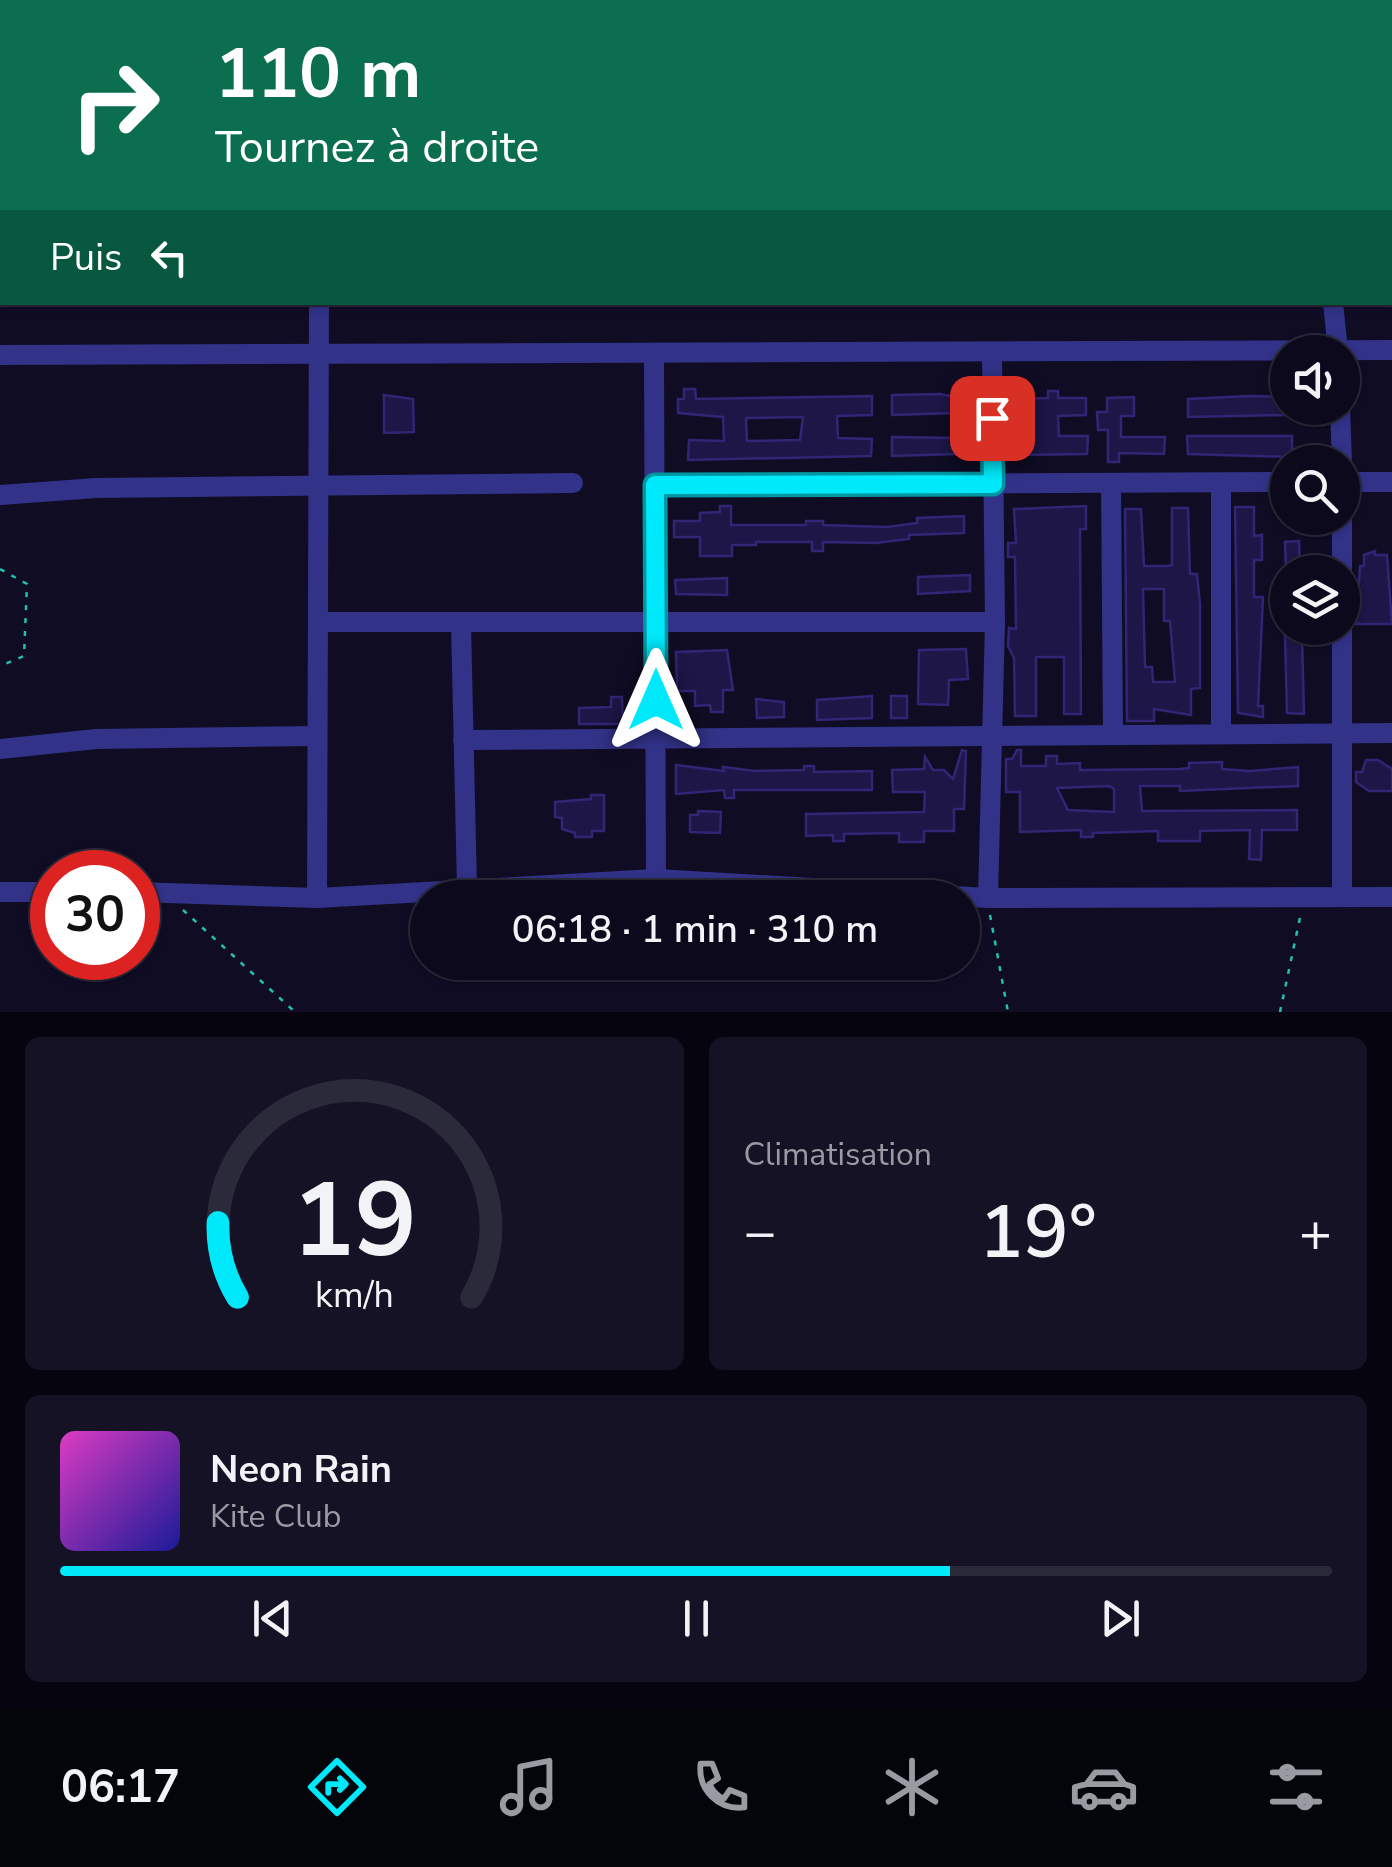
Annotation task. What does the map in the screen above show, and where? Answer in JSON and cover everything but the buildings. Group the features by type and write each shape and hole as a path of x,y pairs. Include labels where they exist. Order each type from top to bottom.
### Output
{"street":[{"path":"316,898 319,305"},
{"path":"1333,305 1336,335"},
{"path":"1360,351 1392,350"},
{"path":"0,356 1270,351"},
{"path":"988,898 995,622 992,353"},
{"path":"654,355 656,879"},
{"path":"655,485 1270,482"},
{"path":"1360,482 1392,482"},
{"path":"0,495 96,488 573,483"},
{"path":"1112,483 1114,735"},
{"path":"1221,483 1221,734"},
{"path":"1342,535 1342,897"},
{"path":"318,622 995,622"},
{"path":"461,624 467,880"},
{"path":"464,740 1392,733"},
{"path":"0,749 96,739 318,736"},
{"path":"635,880 988,898 1392,896"},
{"path":"0,892 30,892"},
{"path":"160,892 316,898 410,892"}],"path":[{"path":"0,569 27,584 24,656 0,666"},
{"path":"164,892 294,1012"},
{"path":"1280,1012 1304,897"},
{"path":"988,898 1008,1012"}],"route":[{"path":"656,700 655,485 993,484 992,418"}]}
